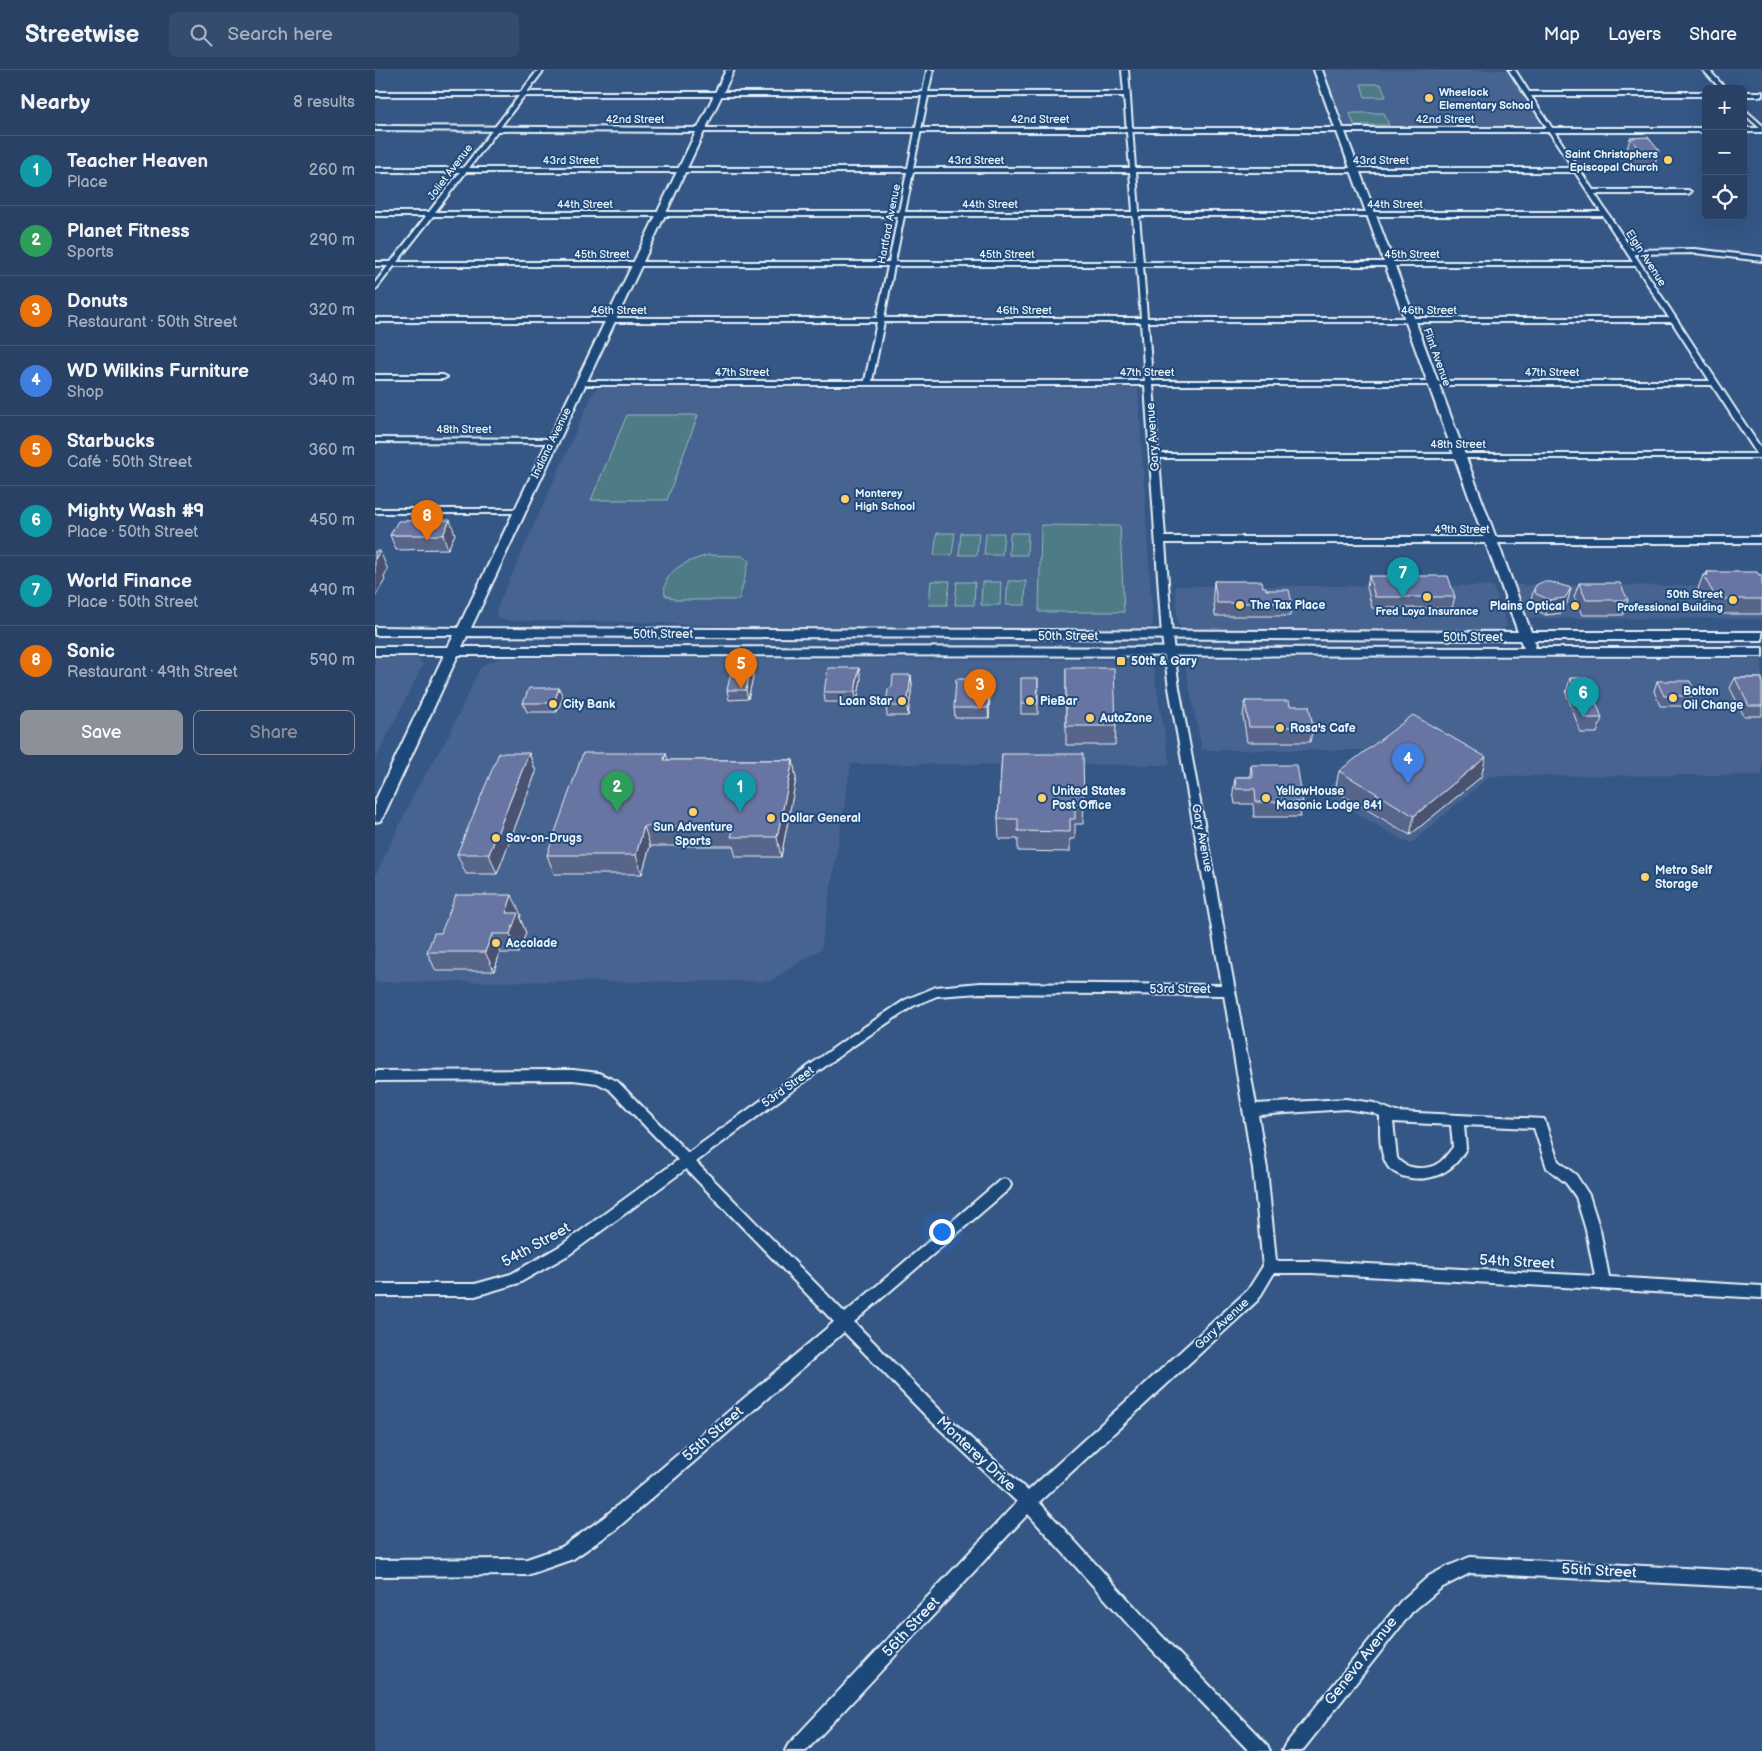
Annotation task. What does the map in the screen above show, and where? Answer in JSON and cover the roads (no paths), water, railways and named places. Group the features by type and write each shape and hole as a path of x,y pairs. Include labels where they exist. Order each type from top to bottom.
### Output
{"main road":[{"name":"Indiana Avenue","path":"375,817 518,511 730,70"},
{"name":"Flint Avenue","path":"1318,70 1531,652"},
{"name":"42nd Street","path":"375,128 495,130 1702,130"},
{"name":"50th Street","path":"375,631 1167,636 1762,636"},
{"name":"50th Street","path":"375,651 1762,652"}],"street":[{"name":"Joliet Avenue","path":"375,287 541,70"},
{"name":"Hartford Avenue","path":"868,383 930,70"},
{"name":"Gary Avenue","path":"1028,1502 1253,1295 1270,1267 1260,1169 1251,1110 1167,636 1125,70"},
{"name":"Elgin Avenue","path":"1512,70 1762,456"},
{"path":"1706,70 1719,85"},
{"path":"375,94 1126,94"},
{"path":"1528,94 1702,94"},
{"path":"1747,94 1762,94"},
{"path":"1747,114 1762,129"},
{"path":"1747,130 1762,129"},
{"name":"43rd Street","path":"375,170 1577,170"},
{"path":"1591,192 1688,192"},
{"name":"44th Street","path":"375,214 1606,214"},
{"path":"1630,252 1695,251 1762,259"},
{"name":"45th Street","path":"375,264 1638,264"},
{"name":"46th Street","path":"375,320 1674,320"},
{"path":"375,377 443,377"},
{"name":"47th Street","path":"580,383 1715,383"},
{"name":"48th Street","path":"375,440 552,441"},
{"name":"48th Street","path":"1155,456 1762,456"},
{"path":"375,511 518,511"},
{"name":"49th Street","path":"1161,540 1762,540"},
{"name":"53rd Street","path":"688,1160 846,1045 909,1003 936,992 980,988 1230,990"},
{"path":"375,1076 573,1075 599,1078 616,1088 688,1160"},
{"path":"1251,1110 1346,1104 1374,1108 1395,1117 1539,1123 1552,1164 1571,1179 1582,1195 1593,1230 1603,1283"},
{"path":"1385,1113 1391,1160 1395,1168 1403,1172 1433,1172 1440,1169 1460,1148 1457,1120"},
{"name":"54th Street","path":"375,1290 475,1290 514,1279 565,1250 688,1160"},
{"name":"Monterey Drive","path":"688,1160 933,1413 1028,1502 1150,1636 1261,1751"},
{"name":"55th Street","path":"375,1568 527,1567 567,1553 609,1524 844,1320 1004,1185"},
{"name":"54th Street","path":"1270,1267 1312,1267 1762,1292"},
{"name":"56th Street","path":"794,1751 1028,1502"},
{"name":"55th Street","path":"1439,1579 1455,1570 1470,1565 1762,1580"},
{"name":"Geneva Avenue","path":"1291,1751 1403,1608 1439,1579"}],"place":[{"name":"Wheelock Elementary School","path":"1429,98"},
{"name":"Saint Christophers Episcopal Church","path":"1668,160"},
{"name":"Monterey High School","path":"845,499"},
{"name":"Sonic","path":"427,541"},
{"name":"Fred Loya Insurance","path":"1427,597"},
{"name":"World Finance","path":"1403,598"},
{"name":"50th Street Professional Building","path":"1733,600"},
{"name":"The Tax Place","path":"1240,605"},
{"name":"Plains Optical","path":"1575,606"},
{"name":"50th & Gary","path":"1121,661"},
{"name":"Starbucks","path":"741,689"},
{"name":"Bolton Oil Change","path":"1673,698"},
{"name":"Loan Star","path":"902,701"},
{"name":"PieBar","path":"1030,701"},
{"name":"City Bank","path":"553,704"},
{"name":"Donuts","path":"980,710"},
{"name":"AutoZone","path":"1090,718"},
{"name":"Mighty Wash #9","path":"1583,718"},
{"name":"Rosa's Cafe","path":"1280,728"},
{"name":"WD Wilkins Furniture","path":"1408,784"},
{"name":"United States Post Office","path":"1042,798"},
{"name":"YellowHouse Masonic Lodge 841","path":"1266,798"},
{"name":"Planet Fitness","path":"617,812"},
{"name":"Sun Adventure Sports","path":"693,812"},
{"name":"Teacher Heaven","path":"740,812"},
{"name":"Dollar General","path":"771,818"},
{"name":"Sav-on-Drugs","path":"496,838"},
{"name":"Metro Self Storage","path":"1645,877"},
{"name":"Accolade","path":"496,943"}]}
